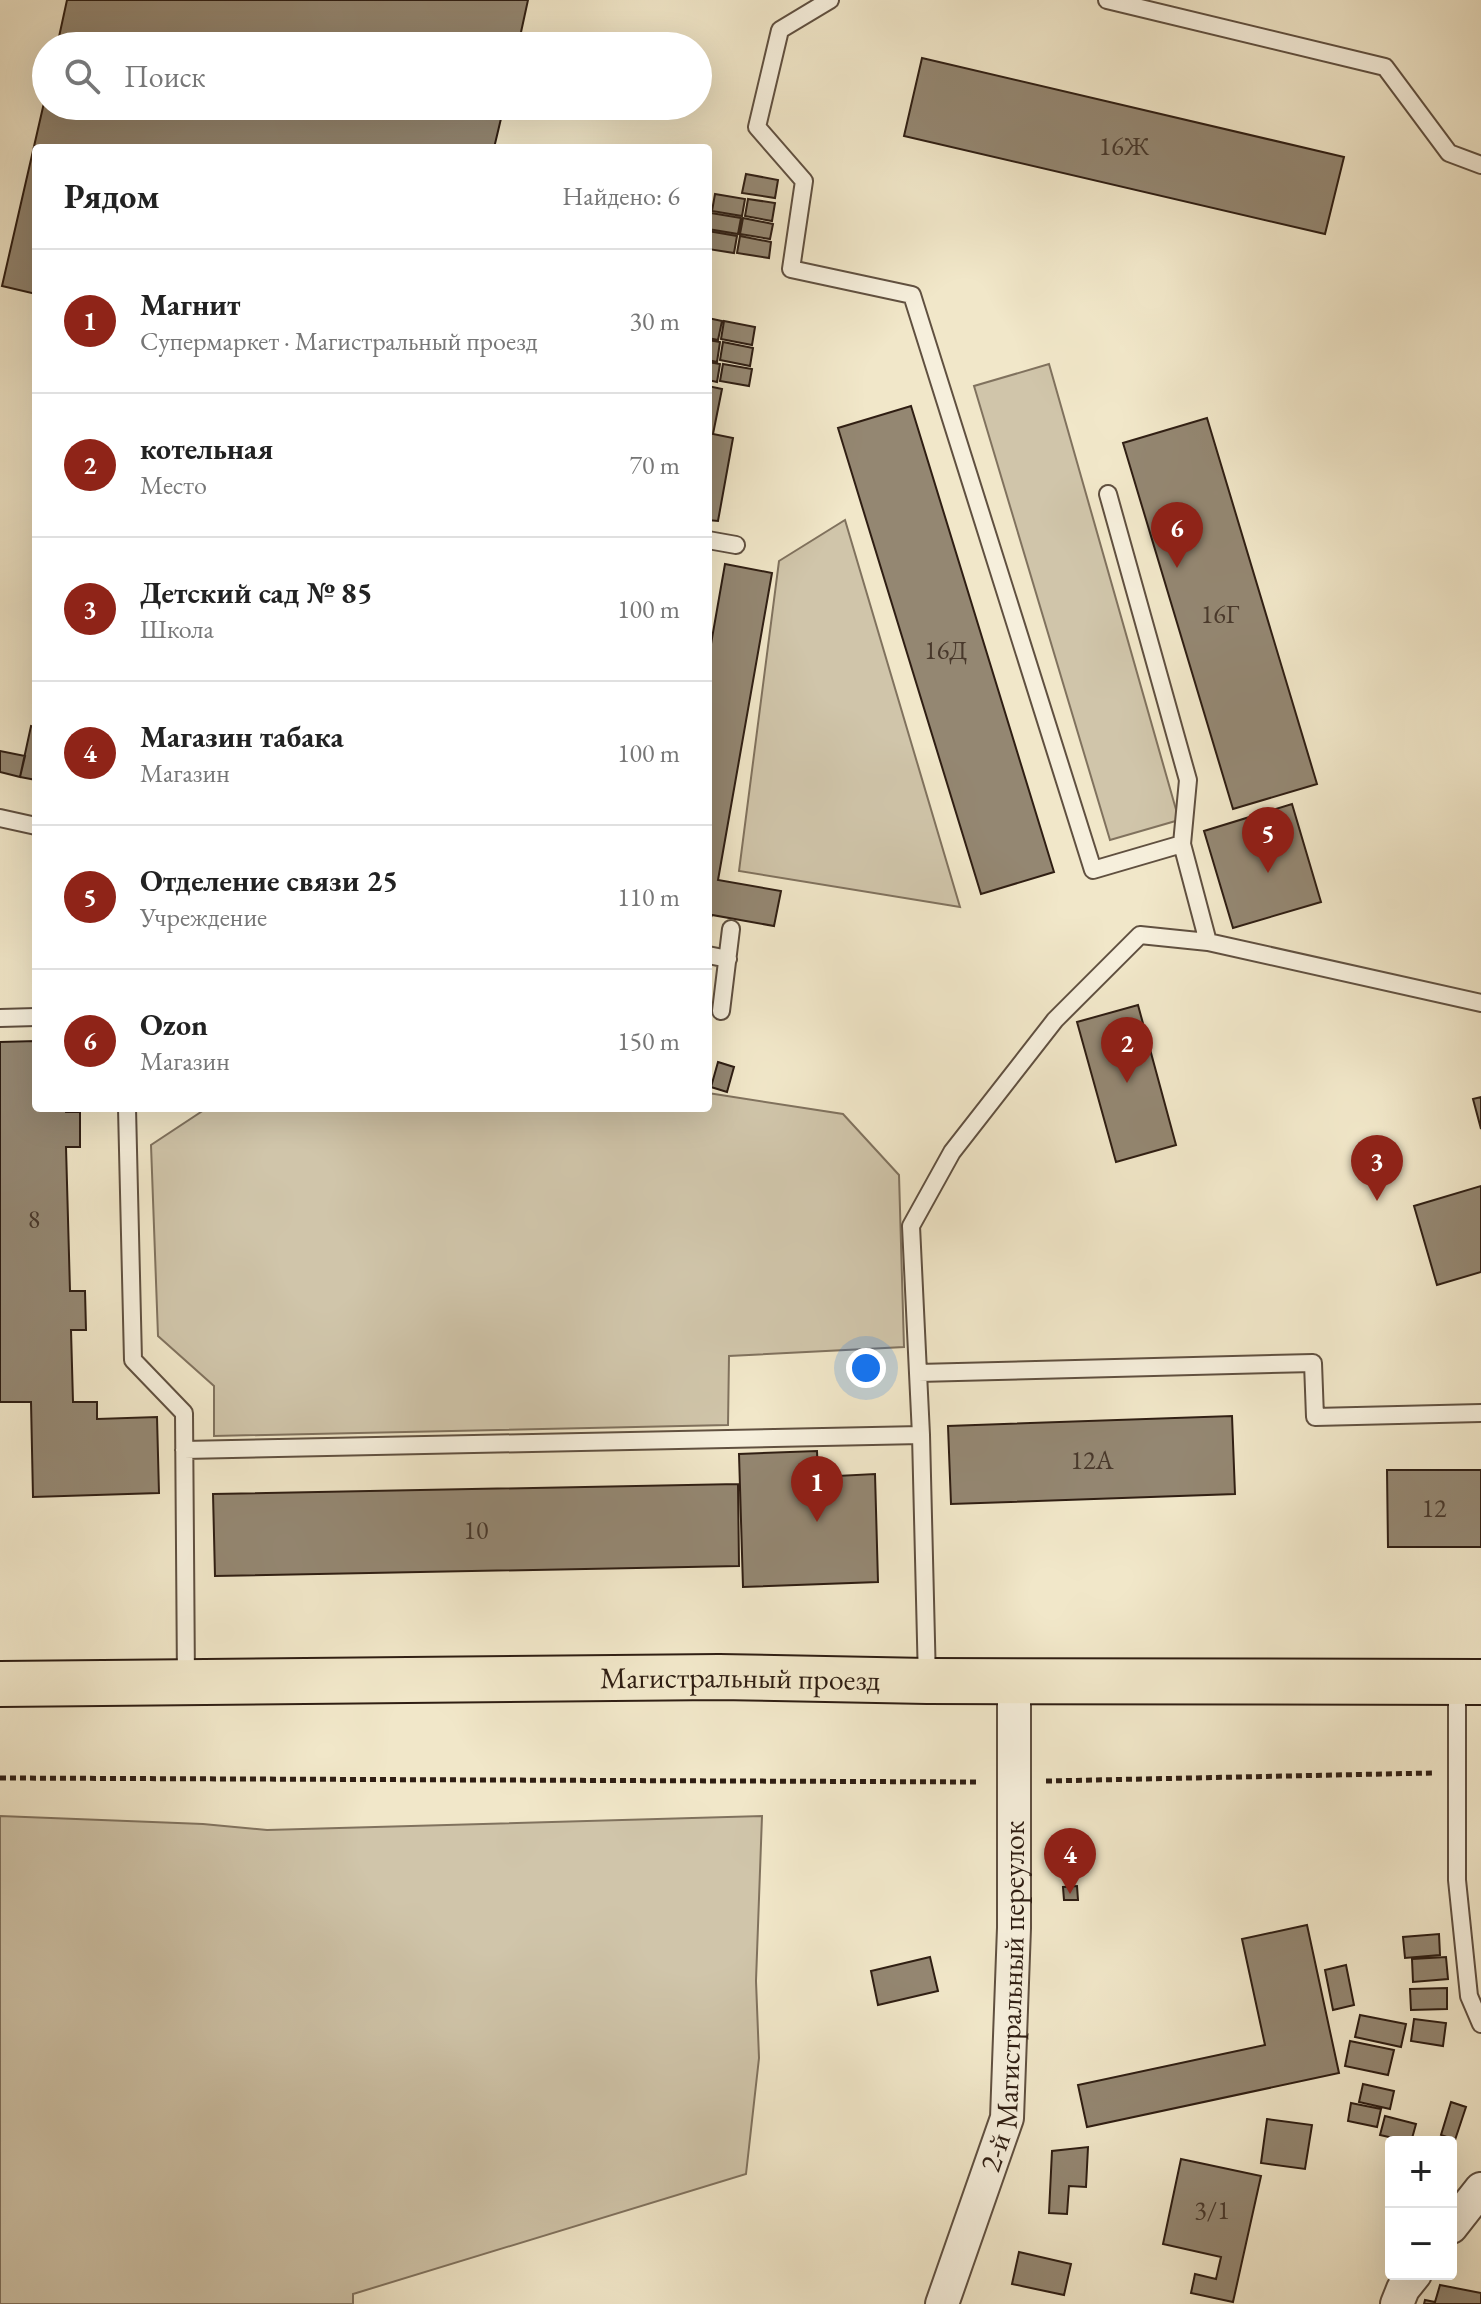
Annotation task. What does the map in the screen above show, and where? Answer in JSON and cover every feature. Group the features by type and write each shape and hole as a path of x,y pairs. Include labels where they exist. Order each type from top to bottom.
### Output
{"main road":[{"name":"Магистральный проезд","path":"0,1684 719,1677 927,1681 1469,1682"}],"street":[{"name":"2-й Магистральный переулок","path":"942,2304 1007,2118 1014,1928 1014,1680"},
{"path":"1457,2219 1481,2189"},
{"path":"1397,2304 1410,2280"}],"lane":[{"path":"830,0 780,30 757,127 804,181 791,269 912,295 1093,870 1182,844"},
{"path":"1107,0 1385,67 1449,153 1481,165"},
{"path":"1108,494 1188,780 1182,844 1208,942"},
{"path":"712,541 736,545"},
{"path":"0,818 32,825"},
{"path":"721,1011 731,929"},
{"path":"927,1681 921,1435 911,1226 952,1152 1055,1020 1140,935 1208,942 1481,1003"},
{"path":"712,956 728,959"},
{"path":"0,1018 32,1017"},
{"path":"127,1112 133,1360 184,1413 186,1682"},
{"path":"918,1373 1313,1363 1315,1417 1481,1413"},
{"path":"184,1450 921,1435"},
{"path":"1469,1682 1457,1773 1457,1880 1469,1996 1481,2024"}],"path":[{"path":"0,1778 1014,1782 1457,1773"}],"shaded area":[{"path":"1049,364 1179,820 1110,840 974,386"},
{"path":"845,520 960,907 739,871 779,561"},
{"path":"712,1094 843,1114 899,1175 904,1347 729,1356 728,1425 214,1436 214,1386 158,1336 151,1145 201,1112 712,1112"},
{"path":"0,1816 203,1824 267,1830 762,1816 756,1981 759,2058 746,2174 353,2294 353,2304 0,2304"}],"building":[{"path":"67,0 528,0 521,32 60,32"},
{"path":"922,58 1344,157 1325,234 904,136"},
{"path":"40,120 501,120 495,144 35,144"},
{"path":"32,155 32,293 2,286"},
{"path":"746,174 778,180 775,198 742,193"},
{"path":"715,194 745,199 742,216 712,211"},
{"path":"748,199 775,203 772,221 745,216"},
{"path":"712,213 741,218 738,234 712,230"},
{"path":"743,218 773,224 770,239 740,234"},
{"path":"712,232 737,236 734,253 712,250"},
{"path":"740,236 771,242 769,258 737,253"},
{"path":"712,319 722,321 718,340 712,339"},
{"path":"724,321 755,327 752,345 721,339"},
{"path":"712,341 720,342 717,362 712,361"},
{"path":"723,342 753,348 750,366 720,360"},
{"path":"712,363 720,364 717,382 712,381"},
{"path":"723,364 752,369 749,386 720,381"},
{"path":"712,387 722,389 713,434 733,438 718,521 712,520"},
{"path":"911,406 1054,872 981,894 838,428"},
{"path":"1207,418 1317,784 1233,809 1123,443"},
{"path":"725,564 772,573 718,880 781,891 774,926 712,915 712,638"},
{"path":"31,726 32,779 20,777"},
{"path":"0,751 25,756 20,777 0,772"},
{"path":"1292,804 1321,902 1233,928 1204,831"},
{"path":"1138,1005 1176,1145 1116,1162 1077,1022"},
{"path":"32,1041 32,1112 80,1112 80,1147 66,1147 70,1291 85,1291 86,1330 71,1330 73,1402 97,1402 97,1419 157,1417 159,1493 33,1497 31,1402 0,1402 0,1042"},
{"path":"718,1062 734,1067 727,1092 712,1087"},
{"path":"1481,1097 1481,1129 1473,1099"},
{"path":"1481,1186 1481,1272 1437,1285 1414,1206"},
{"path":"1232,1416 1235,1494 951,1504 948,1426"},
{"path":"817,1451 818,1477 875,1474 878,1582 743,1587 739,1454"},
{"path":"1387,1470 1481,1470 1481,1547 1388,1547"},
{"path":"738,1484 739,1566 215,1576 213,1494"},
{"path":"1077,1886 1078,1900 1064,1900 1063,1887"},
{"path":"1307,1925 1339,2073 1087,2127 1078,2085 1265,2045 1242,1939"},
{"path":"1439,1934 1440,1955 1405,1958 1403,1937"},
{"path":"930,1957 938,1991 878,2005 871,1971"},
{"path":"1446,1957 1448,1979 1413,1982 1412,1959"},
{"path":"1346,1965 1354,2005 1333,2010 1325,1970"},
{"path":"1447,1988 1447,2009 1411,2010 1410,1989"},
{"path":"1360,2015 1406,2024 1401,2047 1355,2037"},
{"path":"1414,2019 1446,2023 1443,2046 1411,2041"},
{"path":"1350,2041 1394,2050 1388,2075 1345,2066"},
{"path":"1363,2084 1394,2091 1390,2109 1359,2102"},
{"path":"1451,2102 1466,2107 1456,2136 1441,2135"},
{"path":"1351,2103 1381,2109 1377,2127 1348,2121"},
{"path":"1385,2116 1416,2124 1413,2136 1380,2135"},
{"path":"1267,2119 1312,2125 1305,2169 1261,2163"},
{"path":"1088,2147 1086,2187 1069,2186 1067,2214 1049,2213 1052,2151"},
{"path":"1181,2159 1261,2176 1233,2302 1191,2293 1195,2274 1216,2279 1221,2257 1163,2244"},
{"path":"1019,2252 1071,2264 1064,2295 1012,2284"},
{"path":"1440,2285 1481,2293 1481,2304 1424,2304 1425,2300 1435,2302"}],"place":[{"name":"Ozon","path":"1177,568"},
{"name":"Отделение связи 25","path":"1268,873"},
{"name":"котельная","path":"1127,1083"},
{"name":"Детский сад № 85","path":"1377,1201"},
{"name":"Магнит","path":"817,1522"},
{"name":"Магазин табака","path":"1070,1894"}]}
